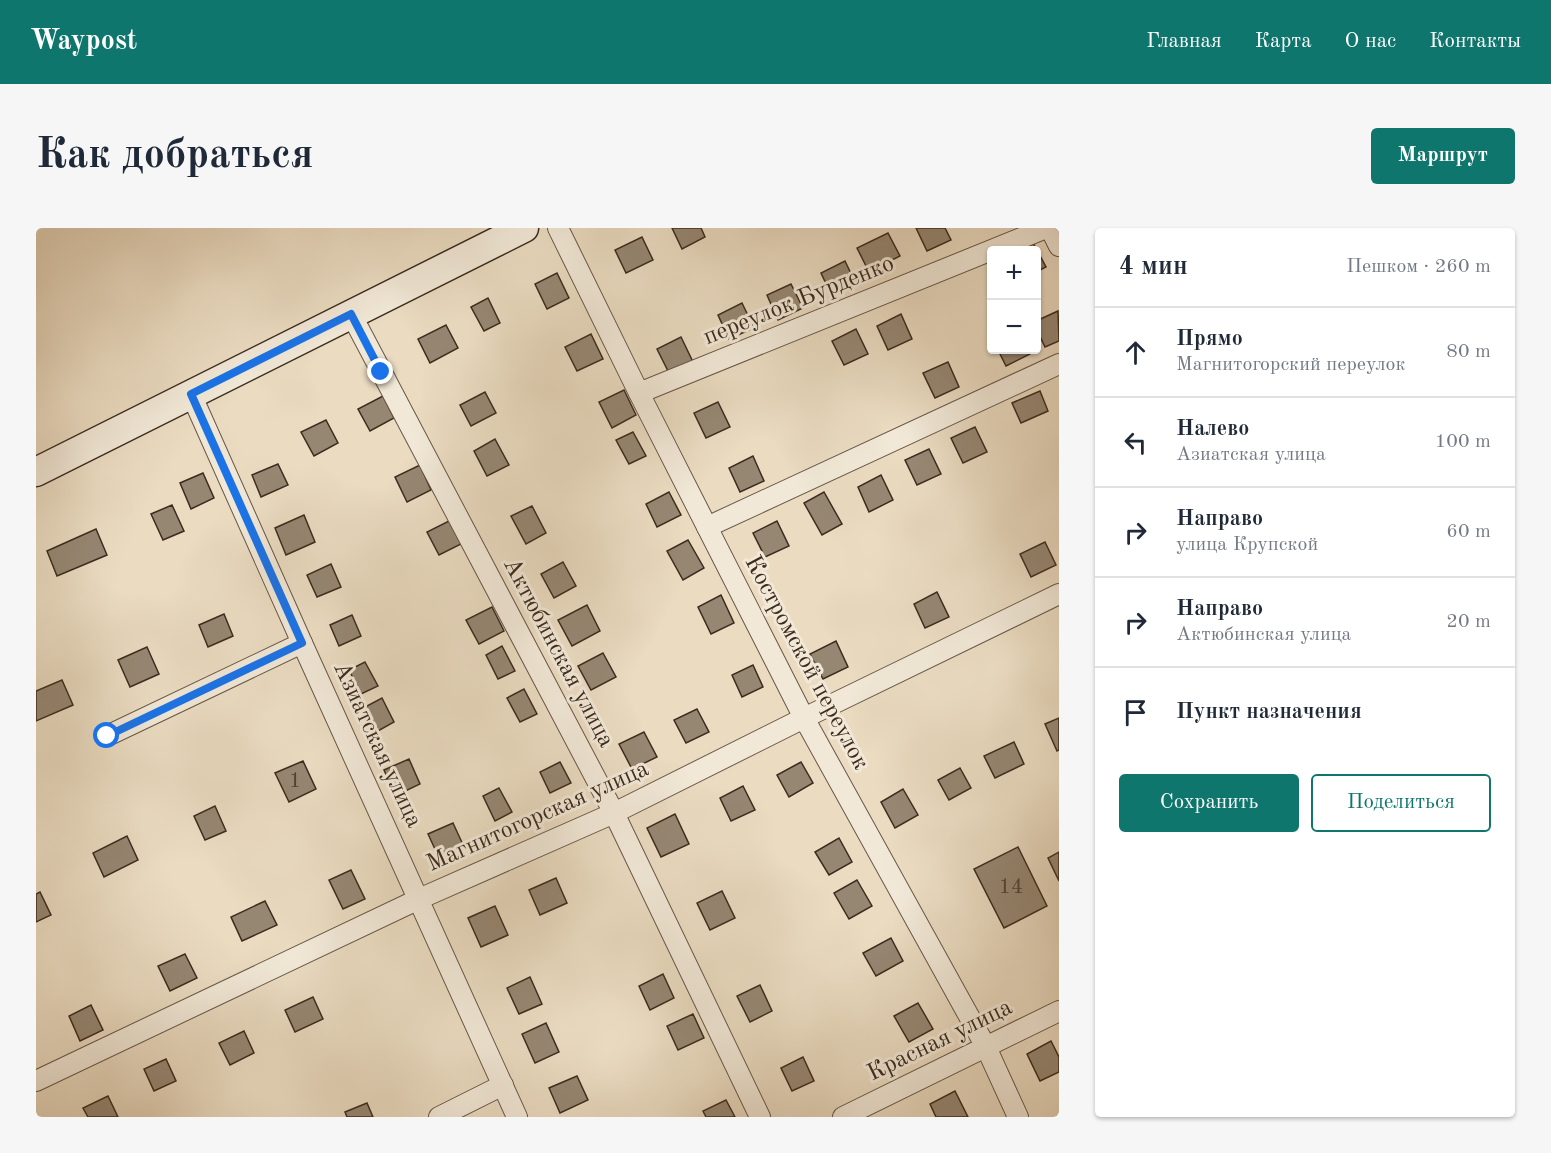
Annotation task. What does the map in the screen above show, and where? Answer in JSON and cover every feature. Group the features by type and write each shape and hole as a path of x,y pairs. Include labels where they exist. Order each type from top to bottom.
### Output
{"street":[{"path":"36,471 524,228"},
{"name":"Костромской переулок","path":"558,228 804,718 986,1047 1018,1117"},
{"path":"1048,228 1059,246"},
{"name":"переулок Бурденко","path":"639,393 1048,228"},
{"name":"Актюбинская улица","path":"351,314 614,813 760,1117"},
{"path":"707,527 1059,364"},
{"name":"Азиатская улица","path":"191,394 517,1117"},
{"name":"Магнитогорская улица","path":"36,1082 419,899 614,813 1059,594"},
{"path":"107,736 302,643"},
{"name":"Красная улица","path":"843,1117 1059,1011"},
{"path":"439,1117 503,1086"}],"building":[{"path":"672,228 701,228 705,237 682,249"},
{"path":"916,228 945,228 951,240 927,251"},
{"path":"888,233 900,256 869,272 857,248"},
{"path":"642,237 653,260 626,273 615,250"},
{"path":"1030,237 1035,246 1011,246"},
{"path":"1041,258 1046,267 1041,270"},
{"path":"845,261 853,278 829,290 821,273"},
{"path":"557,273 569,298 547,309 535,284"},
{"path":"791,284 803,308 778,320 767,295"},
{"path":"488,298 500,323 484,331 471,307"},
{"path":"742,303 754,328 729,339 718,315"},
{"path":"1058,311 1059,341 1045,347 1041,339 1041,319"},
{"path":"901,314 912,339 888,350 877,326"},
{"path":"446,325 458,348 430,363 418,339"},
{"path":"856,329 868,354 844,365 832,341"},
{"path":"591,334 603,359 577,371 565,347"},
{"path":"681,337 693,362 669,373 657,349"},
{"path":"1000,354 1030,354 1006,366"},
{"path":"948,362 959,387 935,398 923,373"},
{"path":"624,390 636,415 612,428 599,402"},
{"path":"1040,391 1048,411 1021,423 1012,403"},
{"path":"485,392 496,413 471,426 460,405"},
{"path":"383,396 394,418 370,431 358,409"},
{"path":"718,402 730,427 706,438 694,413"},
{"path":"326,420 338,443 314,456 301,432"},
{"path":"975,427 987,452 963,463 951,438"},
{"path":"633,432 646,456 629,464 616,440"},
{"path":"495,439 509,465 487,476 474,451"},
{"path":"929,449 941,474 917,485 905,460"},
{"path":"753,456 764,481 740,492 729,468"},
{"path":"278,464 288,485 261,497 252,475"},
{"path":"420,465 431,490 407,502 395,477"},
{"path":"203,473 214,498 191,509 180,483"},
{"path":"881,475 893,500 869,512 858,487"},
{"path":"669,492 681,515 657,527 646,504"},
{"path":"824,492 842,524 822,535 804,503"},
{"path":"172,505 184,531 163,540 151,514"},
{"path":"532,506 546,533 526,544 511,516"},
{"path":"304,515 315,542 286,555 275,528"},
{"path":"451,520 463,543 439,555 427,532"},
{"path":"777,521 789,546 765,557 753,533"},
{"path":"96,529 107,555 57,576 47,551"},
{"path":"688,540 704,568 683,580 667,551"},
{"path":"1045,542 1056,565 1031,577 1020,554"},
{"path":"563,562 576,586 554,598 541,574"},
{"path":"331,564 341,587 317,597 307,575"},
{"path":"937,592 949,617 925,628 914,604"},
{"path":"721,595 734,623 711,634 698,607"},
{"path":"587,605 600,631 572,646 558,620"},
{"path":"492,607 504,631 479,644 466,620"},
{"path":"224,614 233,636 208,647 199,625"},
{"path":"352,615 361,636 339,646 330,625"},
{"path":"836,641 848,667 823,679 810,654"},
{"path":"502,646 515,671 498,679 486,655"},
{"path":"147,647 159,674 130,687 118,660"},
{"path":"603,653 616,677 591,690 578,666"},
{"path":"365,662 378,686 361,694 349,670"},
{"path":"753,665 763,687 742,697 732,675"},
{"path":"62,680 73,705 36,721 36,691"},
{"path":"524,689 537,714 520,722 507,698"},
{"path":"382,698 394,722 378,731 365,707"},
{"path":"697,709 709,732 686,743 674,720"},
{"path":"1059,718 1059,750 1057,751 1045,724"},
{"path":"644,732 657,757 632,769 619,744"},
{"path":"1014,742 1024,764 995,778 984,756"},
{"path":"409,759 420,784 395,796 384,770"},
{"path":"303,761 316,789 289,802 275,773"},
{"path":"560,762 571,783 550,793 540,772"},
{"path":"801,762 813,783 789,797 777,775"},
{"path":"960,768 971,788 949,800 938,780"},
{"path":"743,786 755,810 731,821 720,798"},
{"path":"499,788 512,812 495,821 483,796"},
{"path":"903,789 918,815 895,828 881,802"},
{"path":"215,806 226,831 205,840 194,816"},
{"path":"675,814 689,844 661,857 647,828"},
{"path":"453,823 465,849 440,860 428,834"},
{"path":"127,836 138,860 104,877 93,853"},
{"path":"839,838 852,862 829,875 815,852"},
{"path":"1018,847 1047,906 1004,928 974,869"},
{"path":"1059,852 1059,881 1048,858"},
{"path":"351,870 365,899 343,909 329,880"},
{"path":"556,878 567,903 540,915 529,890"},
{"path":"857,880 872,906 849,919 834,893"},
{"path":"722,891 735,918 710,930 697,903"},
{"path":"40,892 51,915 36,922 36,894"},
{"path":"265,901 277,925 242,941 231,917"},
{"path":"495,906 508,935 481,947 468,918"},
{"path":"891,938 903,961 876,976 863,953"},
{"path":"185,954 197,978 170,991 158,966"},
{"path":"663,974 674,998 650,1010 639,986"},
{"path":"530,977 542,1004 519,1014 507,988"},
{"path":"760,985 772,1011 750,1022 737,996"},
{"path":"313,997 323,1019 295,1032 285,1010"},
{"path":"918,1003 933,1029 909,1042 894,1016"},
{"path":"91,1005 103,1030 80,1041 69,1016"},
{"path":"693,1014 704,1038 678,1050 667,1026"},
{"path":"546,1023 559,1052 535,1063 522,1034"},
{"path":"244,1031 254,1053 230,1065 219,1043"},
{"path":"1051,1041 1059,1057 1059,1072 1040,1081 1027,1054"},
{"path":"803,1057 814,1081 792,1091 781,1068"},
{"path":"166,1059 176,1081 154,1091 144,1069"},
{"path":"577,1076 588,1100 560,1113 549,1088"},
{"path":"955,1091 968,1117 936,1117 930,1104"},
{"path":"108,1096 118,1117 88,1117 83,1108"},
{"path":"726,1100 735,1117 706,1117 703,1111"},
{"path":"367,1103 373,1117 347,1117 345,1112"}],"route":[{"path":"107,736 302,643 191,394 351,314 381,372"}]}
